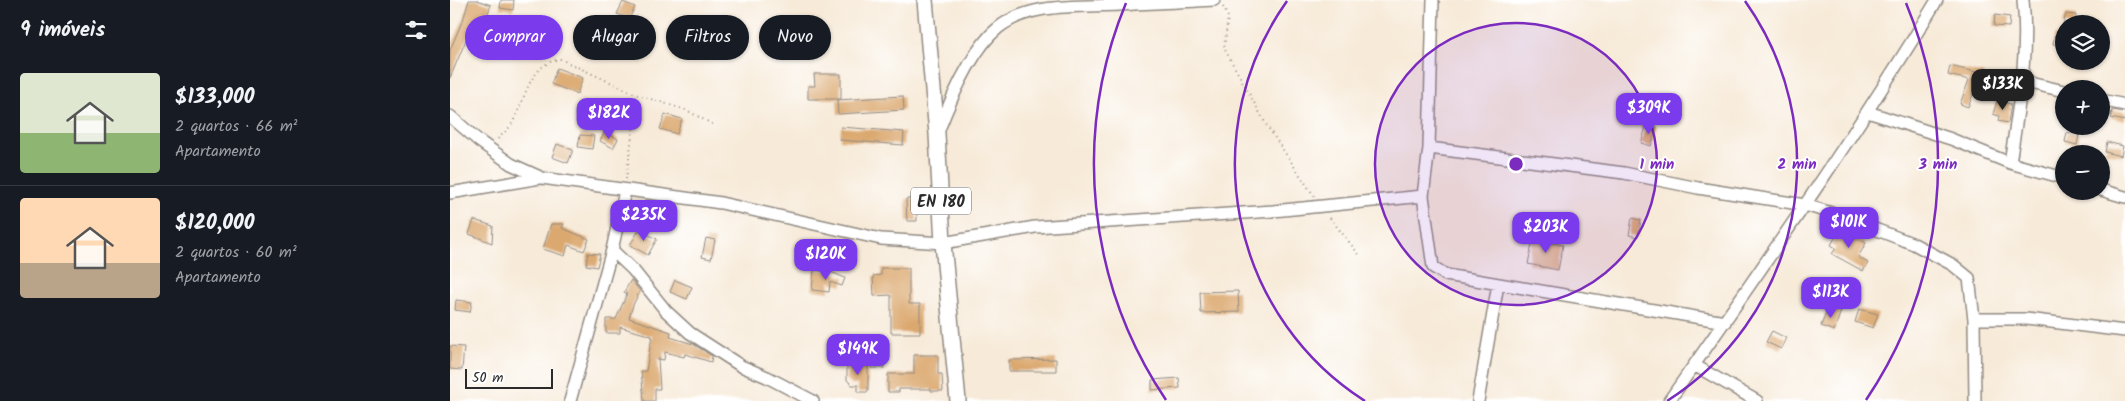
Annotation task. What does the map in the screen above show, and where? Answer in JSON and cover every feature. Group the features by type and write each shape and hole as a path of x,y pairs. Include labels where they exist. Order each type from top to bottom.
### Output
{"main road":[{"name":"EN 180","path":"925,0 937,134 943,243 958,401"}],"street":[{"path":"937,134 952,96 966,70 997,29 1014,17 1049,8 1214,0"},
{"path":"1433,0 1429,148 1423,196 1433,267 1446,275 1725,322"},
{"path":"1669,401 1868,112 1937,0"},
{"path":"2010,163 2024,44 2023,0"},
{"path":"2021,81 2055,89"},
{"path":"2110,102 2125,105"},
{"path":"1868,112 1951,139 2010,163 2055,176"},
{"path":"450,116 511,164 542,178 721,204 881,239 943,243 1035,227 1322,207 1423,196"},
{"path":"1429,148 1624,173 1698,188 1805,205 1838,215 1914,244 1953,265 1969,278 1974,319 1975,401"},
{"path":"450,193 542,178"},
{"path":"570,401 612,250 625,191"},
{"path":"2110,192 2125,196"},
{"path":"612,250 632,270 666,311 690,333 735,363 813,401"},
{"path":"1478,401 1498,284"},
{"path":"1974,319 2026,318 2125,331"},
{"path":"1694,365 1757,401"}],"path":[{"path":"1220,0 1228,17 1224,48 1267,126 1322,207 1361,258"},
{"path":"489,148 511,125 528,84 541,67 550,60 560,59 638,95 686,110 712,124"},
{"path":"625,191 638,95"}],"building":[{"path":"469,0 477,0 491,5 487,15 465,15 465,42 450,78 450,50"},
{"path":"501,0 514,0 513,10 500,8"},
{"path":"623,2 635,7 631,15 617,14"},
{"path":"1995,15 2010,17 2009,27 1994,26"},
{"path":"1950,66 1984,74 1982,83 1978,82 1968,107 1960,104 1969,80 1948,75"},
{"path":"557,68 583,78 577,94 551,84"},
{"path":"814,74 841,74 841,99 808,99 808,86 815,86"},
{"path":"903,96 904,110 838,114 837,100"},
{"path":"1997,101 2011,104 2008,123 1998,121 1999,116 1993,114"},
{"path":"2112,110 2125,112 2125,121 2111,118"},
{"path":"665,114 682,119 677,134 660,129"},
{"path":"1647,124 1657,127 1651,146 1641,143"},
{"path":"841,127 904,132 903,145 840,140"},
{"path":"605,132 618,139 613,148 600,141"},
{"path":"580,135 594,136 592,149 578,147"},
{"path":"2066,135 2079,135 2077,145 2065,142"},
{"path":"2107,142 2123,146 2121,156 2110,153 2110,145 2106,145"},
{"path":"557,144 573,150 568,163 552,157"},
{"path":"916,198 917,221 907,221 906,199"},
{"path":"1632,218 1641,220 1638,237 1629,235"},
{"path":"474,220 493,226 492,243 469,234"},
{"path":"551,224 564,224 562,228 589,239 584,251 568,245 565,256 543,249"},
{"path":"1840,229 1866,243 1858,257 1868,263 1863,271 1832,254 1836,248 1831,245"},
{"path":"639,230 657,239 648,255 630,245"},
{"path":"706,238 715,240 711,259 702,257"},
{"path":"1533,239 1563,245 1558,270 1528,264"},
{"path":"588,253 600,254 597,267 586,265"},
{"path":"881,268 909,268 909,304 920,304 920,333 891,333 891,295 874,296 873,276 881,275"},
{"path":"814,270 831,272 845,278 842,286 830,282 829,292 812,290"},
{"path":"631,280 640,291 629,318 671,332 670,337 693,344 712,356 711,362 685,354 684,357 665,352 664,360 658,359 660,389 655,389 655,401 644,401 641,371 646,371 652,336 620,327 620,333 606,333 606,319 616,319 627,294 624,292"},
{"path":"675,280 692,287 687,299 670,292"},
{"path":"1238,291 1239,312 1201,313 1200,292"},
{"path":"456,300 472,302 470,312 455,310"},
{"path":"1828,307 1841,311 1834,331 1821,326"},
{"path":"1859,309 1878,314 1873,328 1855,322"},
{"path":"1772,331 1786,338 1781,349 1766,342"},
{"path":"450,346 464,347 462,370 450,369"},
{"path":"871,353 884,353 884,368 871,368"},
{"path":"914,355 938,355 938,374 942,374 943,391 899,389 899,392 888,392 888,374 914,374"},
{"path":"1056,359 1056,371 1009,371 1009,360"},
{"path":"847,363 868,364 868,392 858,392 858,385 852,385 847,380"},
{"path":"1179,378 1180,388 1152,390 1152,380"}]}
